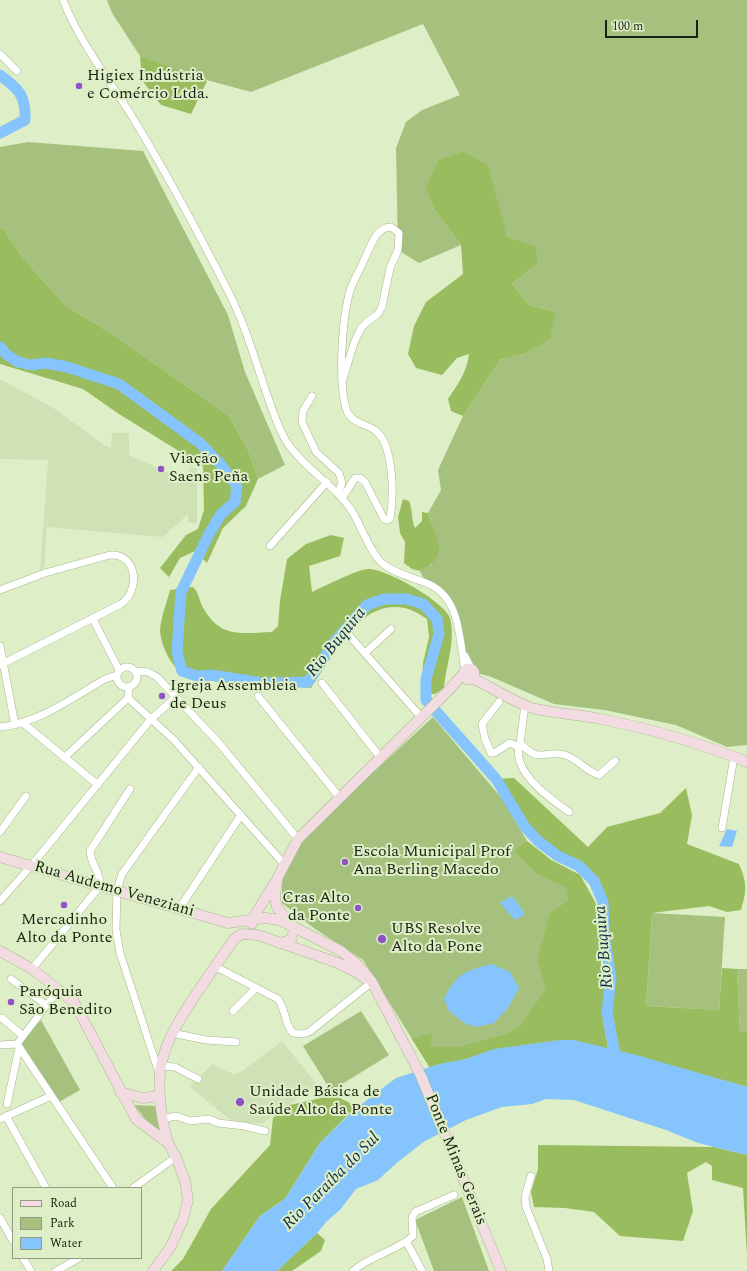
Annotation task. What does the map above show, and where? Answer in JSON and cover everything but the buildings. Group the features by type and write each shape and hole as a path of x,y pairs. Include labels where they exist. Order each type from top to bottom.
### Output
{"main road":[{"path":"258,935 253,927 252,920 285,865 298,839 423,714 469,673 525,705 554,713 599,718 642,728 734,756 747,762"},
{"name":"Rua Audemo Veneziani","path":"0,857 228,923 273,919 292,926 341,951 358,965 372,983 408,1050"},
{"path":"278,877 275,898 277,907 292,926 291,940 279,943"},
{"path":"153,1271 170,1248 183,1220 188,1200 186,1181 176,1157 168,1143 162,1119 160,1070 172,1033 234,939 235,930 228,923"},
{"name":"Rua Audemo Veneziani","path":"234,939 242,934 258,935 338,963 356,972 372,983"},
{"path":"0,951 32,969 74,1002 120,1092 136,1119 168,1143"},
{"name":"Ponte Minas Gerais","path":"408,1050 421,1076 501,1271"},
{"path":"120,1092 143,1098 160,1096"}],"street":[{"path":"63,0 83,41 177,192 227,287 245,327 275,417 289,446 306,465 327,482 340,496 381,562 396,572 430,585 440,591 449,600 455,614 461,649 469,673"},
{"path":"0,54 17,71"},
{"path":"340,496 352,482 358,478 365,482 384,519 388,520 390,518 391,464 387,448 375,431 355,421 349,416 345,405 343,379 342,333 349,292 374,238 381,230 391,227 399,233 399,245 390,268 382,307 377,315 368,320 361,328 351,350 343,379"},
{"path":"312,396 303,411 302,422 316,452 339,473 342,483 340,496"},
{"path":"270,546 327,482"},
{"path":"0,590 45,573 98,558 116,555 121,556 129,564 134,580 130,596 121,604 1,664"},
{"path":"93,619 118,673 120,684 129,687"},
{"path":"365,653 391,629"},
{"path":"347,633 423,714"},
{"path":"0,646 1,664 15,725"},
{"path":"0,734 2,727 23,723 34,719 128,667 136,671 148,672 157,677 219,743 298,839"},
{"path":"64,758 128,698 129,687 137,681 136,671"},
{"path":"322,683 380,757"},
{"path":"258,696 340,798"},
{"path":"0,901 31,866 151,719 176,697"},
{"path":"128,698 174,740 285,865"},
{"path":"499,702 482,724 488,749 492,754 510,743 519,745 536,756 554,754 567,756 598,775 602,774 615,761"},
{"path":"525,705 519,745 519,757 531,780 549,798 569,812"},
{"path":"23,723 98,785"},
{"path":"722,828 734,756"},
{"path":"198,1079 175,1067 160,1070 120,953 116,930 117,891 122,874 199,767"},
{"path":"32,969 100,886 100,874 90,859 90,851 130,789"},
{"path":"0,832 26,796"},
{"path":"179,909 241,815"},
{"path":"216,966 278,999 284,1007 290,1030 293,1033 302,1034 309,1032 372,983"},
{"path":"11,979 46,1005"},
{"path":"233,1011 256,988"},
{"path":"8,1104 18,1046 23,1036 59,989"},
{"path":"2,1018 23,1036"},
{"path":"172,1033 206,1040 236,1042"},
{"path":"0,1045 18,1046"},
{"path":"18,1046 112,1187"},
{"path":"45,1187 3,1118 51,1096"},
{"path":"162,1119 176,1116 190,1121 209,1119 265,1131"},
{"path":"133,1187 176,1157"},
{"path":"530,1176 525,1197 526,1207 538,1233 547,1259 549,1271"},
{"path":"353,1271 368,1260 413,1236 414,1233 412,1224 416,1212 454,1195"},
{"path":"0,1218 12,1238"},
{"path":"406,1241 422,1271"},
{"path":"24,1259 31,1271"},
{"path":"56,1271 77,1259"}],"shaded area":[{"name":"Viação Saens Peña","path":"0,379 55,409 104,445 111,448 112,433 129,433 129,455 188,481 189,467 197,468 197,523 188,523 188,514 163,537 46,527 45,564 40,575 48,460 0,459"},
{"path":"282,1041 317,1085 263,1123 244,1123 229,1119 190,1087 212,1064 235,1074 242,1071"}],"green space":[{"path":"107,0 747,0 747,745 727,747 676,725 604,710 554,704 489,676 475,673 461,649 456,620 440,591 426,583 420,571 432,564 431,521 428,513 441,490 438,470 463,416 500,360 523,354 555,312 529,305 512,284 537,264 507,237 497,205 435,210 461,245 419,263 398,250 396,148 406,122 422,110 460,95 423,24 251,92 188,75 140,56 112,13"},
{"path":"140,56 207,81 191,114 161,105 142,80"},
{"path":"28,142 143,151 228,315 245,372 285,465 258,479 249,452 229,416 118,338 65,305 22,257 5,231 0,227 0,147"},
{"path":"463,152 488,165 507,237 536,247 537,264 512,284 529,305 555,312 550,339 523,354 500,360 463,416 451,411 448,399 459,383 469,354 457,358 442,375 416,368 408,354 414,326 426,302 463,274 461,245 435,210 426,187 439,160"},
{"path":"0,227 5,231 22,257 65,305 118,338 229,416 249,452 258,479 246,506 223,528 207,563 195,551 180,558 169,577 160,568 186,535 198,529 204,510 203,466 119,414 83,389 0,364"},
{"path":"403,499 409,501 415,528 422,521 422,512 428,513 439,546 435,559 430,565 420,571 412,569 404,563 405,542 400,533 398,517"},
{"path":"331,535 344,538 340,556 309,566 312,592 349,575 368,569 376,570 400,580 414,587 437,603 446,611 450,618 452,627 451,644 444,688 435,694 422,694 423,663 429,637 427,619 414,611 405,608 389,608 374,612 361,621 338,646 311,688 219,682 201,679 186,674 176,668 165,651 160,631 162,617 170,590 193,587 209,617 224,629 241,633 272,632 278,626 280,601 287,559 306,544"},
{"path":"433,717 504,801 527,841 551,860 580,875 595,902 598,913 601,966 605,984 602,1015 608,1049 598,1046 485,1053 448,1064 439,1064 430,1068 363,960 315,929 282,903 282,879 300,840"},
{"path":"514,778 588,847 607,827 660,813 686,788 692,815 687,844 739,864 744,876 745,892 741,910 727,912 709,906 652,913 646,1006 719,1010 722,968 737,969 740,1032 747,1032 747,1087 615,1050 607,1012 611,979 604,933 603,902 594,881 579,866 558,856 539,842 525,827 496,779"},
{"path":"527,841 551,860 580,875 595,902 598,913 601,966 605,984 602,1015 608,1049 574,1040 553,1040 494,1049 466,1059 439,1064 430,1068 412,1039 432,1033 431,1047 458,1047 507,1034 520,1026 546,989 537,960 550,913 568,901 567,888 536,873 514,851"},
{"path":"652,913 725,917 719,1010 646,1006"},
{"path":"737,969 747,969 747,1032 740,1032"},
{"path":"361,1011 389,1055 331,1091 303,1046"},
{"path":"41,1020 80,1090 59,1102 21,1042"},
{"path":"334,1095 354,1105 353,1110 320,1143 285,1199 260,1216 222,1271 171,1271 183,1259 211,1209 270,1145 273,1118 290,1105"},
{"path":"134,1105 155,1106 161,1131 149,1124"},
{"path":"538,1145 714,1147 747,1155 747,1255 743,1188 712,1180 712,1166 706,1162 687,1173 693,1211 683,1241 620,1236 594,1212 565,1208 534,1207 531,1192 538,1169"},
{"path":"462,1197 489,1271 434,1271 415,1220"},
{"path":"317,1233 325,1240 321,1251 292,1271 277,1271"}],"water":[{"path":"727,829 737,831 732,847 719,846"},
{"path":"512,896 525,914 515,920 500,903"},
{"path":"491,964 510,972 519,988 508,1008 494,1023 477,1027 466,1024 449,1011 444,999 453,983 462,974"},
{"name":"Rio Paraíba do Sul","path":"562,1040 574,1040 640,1056 747,1087 747,1155 698,1143 666,1130 574,1100 546,1099 532,1104 502,1107 466,1120 425,1141 399,1161 378,1180 356,1189 340,1210 277,1271 222,1271 260,1216 285,1199 320,1143 354,1110 396,1078 439,1064 466,1059 494,1049"}],"waterway":[{"name":"Rio Buquira","path":"0,75 17,89 23,99 25,112 25,120 0,133"},
{"name":"Rio Buquira","path":"0,347 6,354 18,362 31,365 46,363 67,367 119,384 200,443 221,465 237,486 235,502 221,514 209,534 181,592 177,652 182,671 197,676 211,675 263,683 308,682 335,641 367,605 384,599 407,599 423,604 437,619 439,634 426,679 426,700 496,779 525,827 539,842 558,856 579,866 594,881 603,902 604,933 611,979 607,1012 617,1065"}],"place":[{"name":"Higiex Indústria e Comércio Ltda.","path":"79,86"},
{"name":"Viação Saens Peña","path":"161,469"},
{"name":"Igreja Assembleia de Deus","path":"162,696"},
{"name":"Escola Municipal Prof Ana Berling Macedo","path":"345,862"},
{"name":"Mercadinho Alto da Ponte","path":"64,905"},
{"name":"Cras Alto da Ponte","path":"358,908"},
{"name":"UBS Resolve Alto da Pone","path":"382,939"},
{"name":"Paróquia São Benedito","path":"11,1002"},
{"name":"Unidade Básica de Saúde Alto da Ponte","path":"240,1102"}]}
